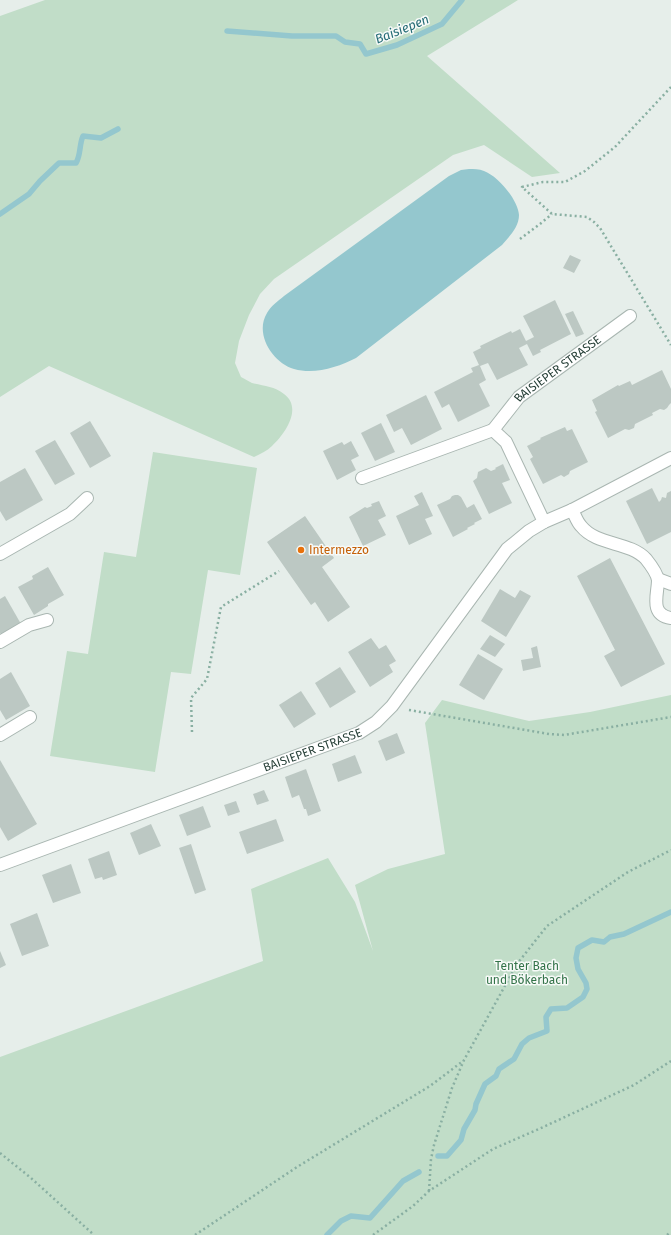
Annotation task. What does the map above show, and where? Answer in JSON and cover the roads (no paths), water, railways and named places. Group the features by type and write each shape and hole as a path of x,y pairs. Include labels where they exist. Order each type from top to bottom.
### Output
{"street":[{"name":"BAISIEPER STRASSE","path":"493,430 519,397 630,316"},
{"path":"362,478 493,430 506,442 544,522"},
{"name":"BAISIEPER STRASSE","path":"0,866 359,733 376,722 392,706 507,549 529,531 544,522 572,510 671,458"},
{"path":"0,554 70,514 87,498"},
{"path":"572,510 580,526 587,533 641,555 650,564 658,579 655,603 663,616 671,618"},
{"path":"658,579 671,584"},
{"path":"0,642 29,625 47,620"},
{"path":"0,735 30,717"}],"water":[{"path":"461,170 482,170 495,178 506,189 515,202 518,209 519,219 513,232 502,245 356,358 334,367 318,371 302,371 294,369 279,361 268,347 264,338 263,330 267,313 273,306 284,296 449,176"}],"waterway":[{"name":"Baisiepen","path":"227,31 292,36 336,36 345,42 360,44 366,54 397,45 442,24 462,0"},
{"name":"Baisiepen","path":"0,214 29,194 59,163 76,163 79,157 83,136 101,138 118,129"},
{"path":"438,1156 447,1156 461,1140 464,1129 475,1110 476,1104 485,1084 496,1076 499,1069 514,1059 522,1044 529,1038 547,1031 546,1017 551,1009 567,1008 583,997 587,989 586,983 578,969 576,958 578,948 592,940 604,942 610,937 624,934 671,912"},
{"path":"327,1235 341,1221 351,1216 370,1218 403,1181 419,1172"}],"place":[{"name":"Intermezzo","path":"301,550"}],"park label":[{"name":"Tenter Bach und Bökerbach","path":"527,973"}]}
